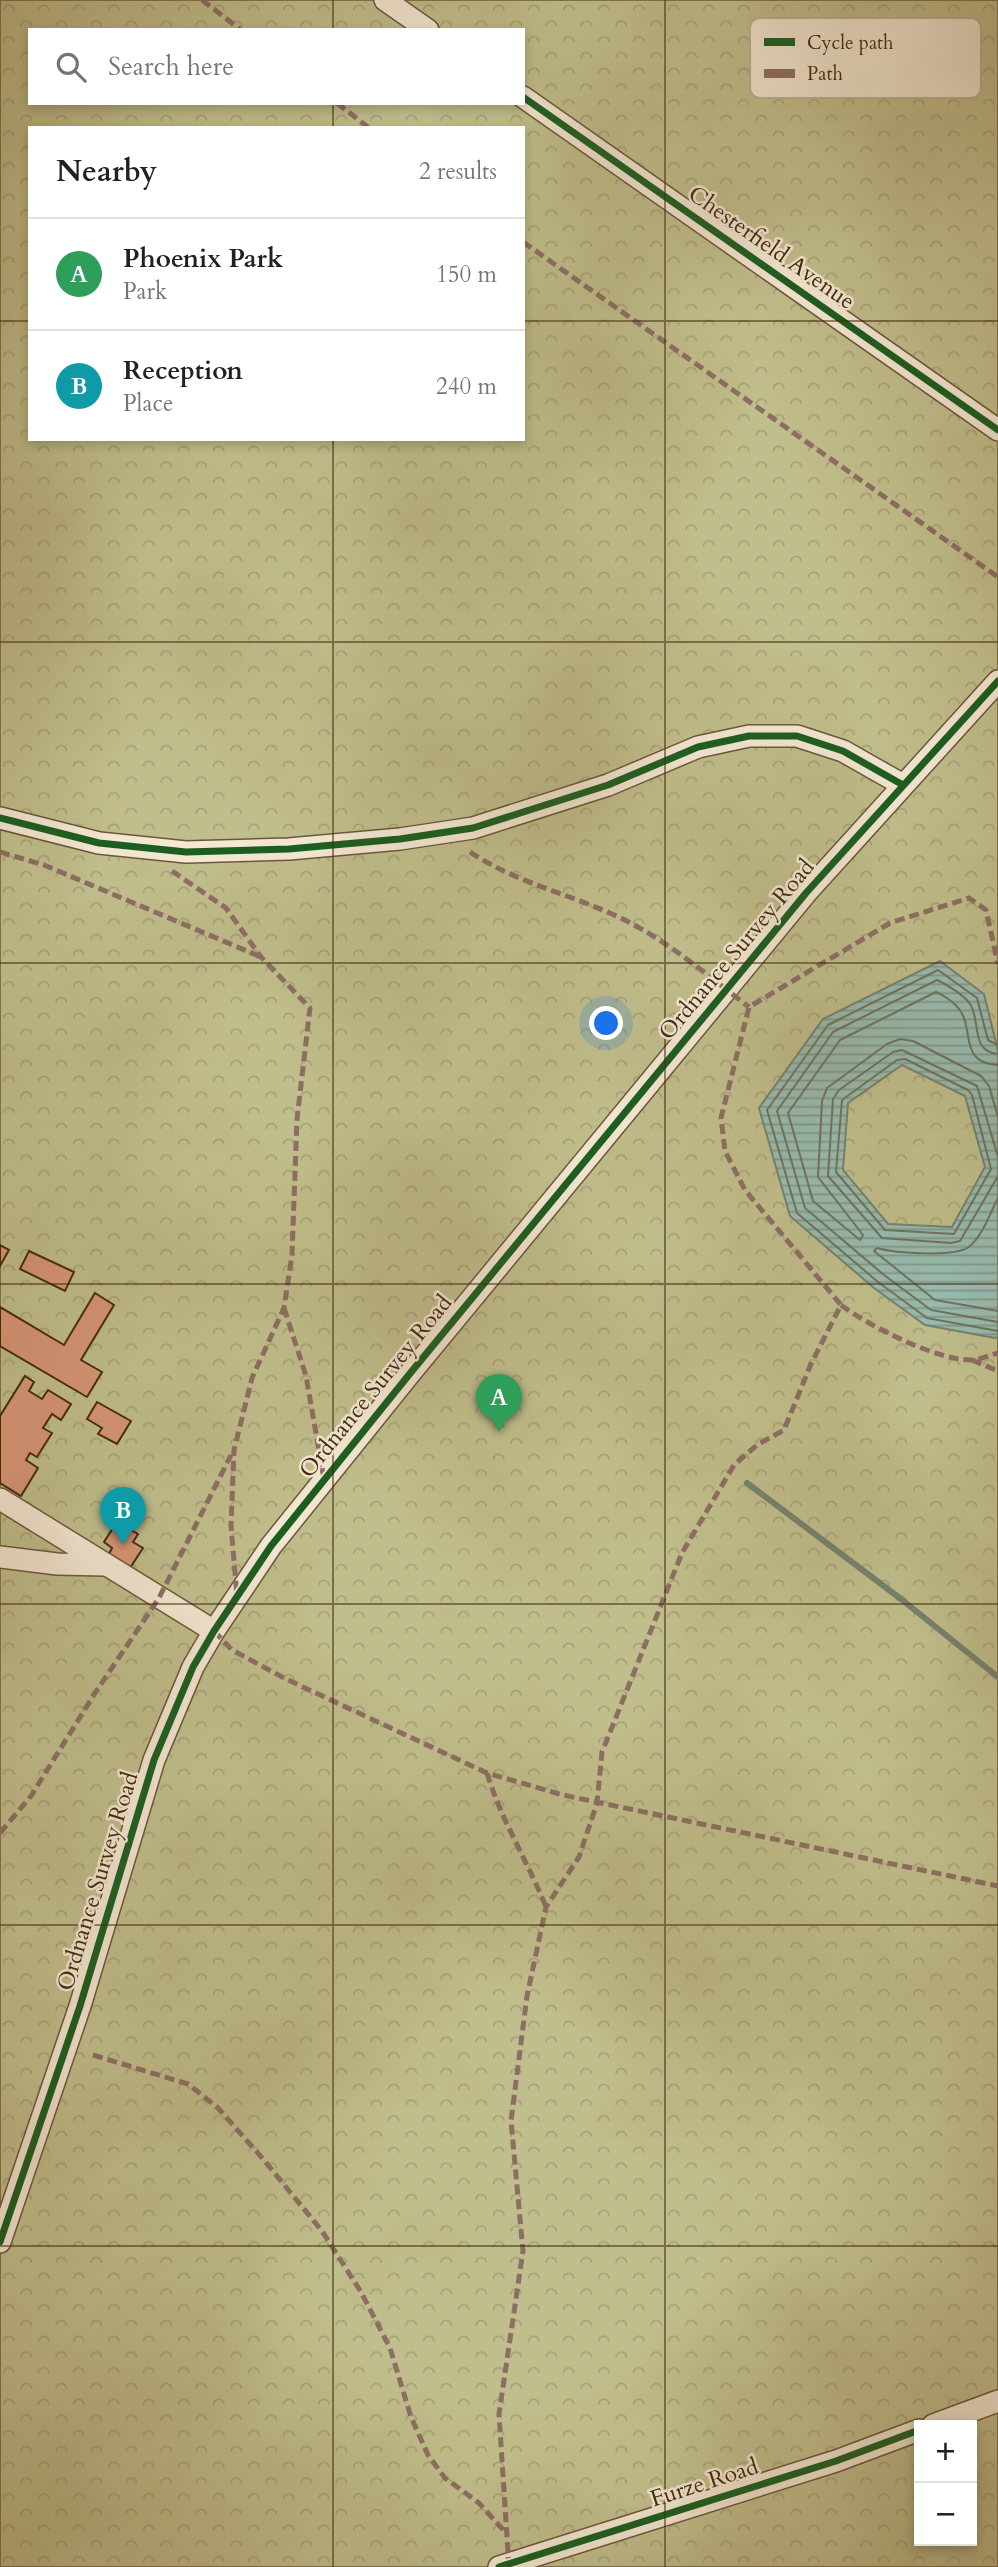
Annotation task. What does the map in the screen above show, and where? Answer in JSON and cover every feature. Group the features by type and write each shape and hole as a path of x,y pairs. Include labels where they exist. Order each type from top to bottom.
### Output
{"street":[{"path":"385,0 425,28"},
{"name":"Chesterfield Avenue","path":"525,98 998,430"},
{"name":"Ordnance Survey Road","path":"0,2242 80,2006 154,1760 193,1667 214,1631 271,1546 385,1403 806,893 998,681"},
{"path":"0,818 99,843 186,852 289,849 400,839 473,828 608,785 698,747 748,736 797,736 831,747 903,785"},
{"path":"0,1499 214,1631"},
{"path":"0,1557 92,1567 105,1564"},
{"path":"947,2420 998,2401"},
{"name":"Furze Road","path":"499,2567 836,2460 914,2432"}],"green space":[{"path":"0,0 998,0 998,2567 0,2567"}],"water":[{"path":"940,961 984,994 998,1051 998,1337 925,1325 874,1288 790,1216 759,1108 823,1019","holes":["902,1065 965,1096 985,1167 952,1227 888,1224 843,1170 848,1103"]}],"building":[{"path":"0,1245 9,1250 0,1266"},
{"path":"29,1251 74,1272 65,1291 20,1269"},
{"path":"95,1293 114,1305 81,1360 102,1372 87,1397 0,1346 0,1307 64,1345"},
{"path":"25,1376 34,1382 29,1391 42,1399 48,1390 71,1404 61,1420 52,1414 43,1428 52,1433 37,1457 30,1453 26,1460 38,1468 21,1496 0,1483 0,1416"},
{"path":"97,1402 131,1421 117,1444 98,1434 102,1428 87,1419"},
{"path":"124,1526 138,1534 133,1542 143,1548 130,1568 109,1554 112,1548 104,1542 113,1528 120,1533"}],"waterway":[{"path":"747,1483 901,1599 998,1677"}],"marked path":[{"path":"202,0 238,28"},
{"path":"340,105 366,126"},
{"path":"525,243 998,577"},
{"path":"0,852 44,865 261,957"},
{"path":"470,852 522,879 631,923 683,956 749,1007"},
{"path":"172,871 226,908 261,957 310,1008 297,1119 292,1255 284,1308 252,1378 234,1450 231,1526 237,1596"},
{"path":"509,2567 499,2414 523,2251 511,2121 527,1996 546,1907 579,1857 597,1803 602,1752 682,1553 734,1465 757,1445 784,1430 811,1364 841,1305 745,1190 725,1151 721,1118 749,1007 890,923 969,898 986,910 998,964"},
{"path":"841,1305 885,1332 940,1354 971,1360 998,1353"},
{"path":"284,1308 306,1376 324,1479"},
{"path":"972,1360 998,1371"},
{"path":"0,1833 31,1796 95,1693 159,1598 231,1455"},
{"path":"214,1631 232,1650 286,1679 487,1773 563,1795 998,1886"},
{"path":"487,1773 546,1907"},
{"path":"93,2055 188,2084 218,2108 263,2159 322,2231 361,2292 390,2348 411,2417 428,2455 445,2478 479,2503 506,2533"}],"cycle path":[{"path":"525,98 998,430"},
{"path":"0,2242 80,2006 154,1760 193,1667 214,1631 271,1546 806,893 998,681"},
{"path":"0,818 99,843 186,852 289,849 400,839 473,828 608,785 698,747 749,736 797,736 843,751 903,785"},
{"path":"499,2567 836,2461 914,2432"}],"place":[{"name":"Phoenix Park","path":"499,1432"},
{"name":"Reception","path":"123,1545"}]}
